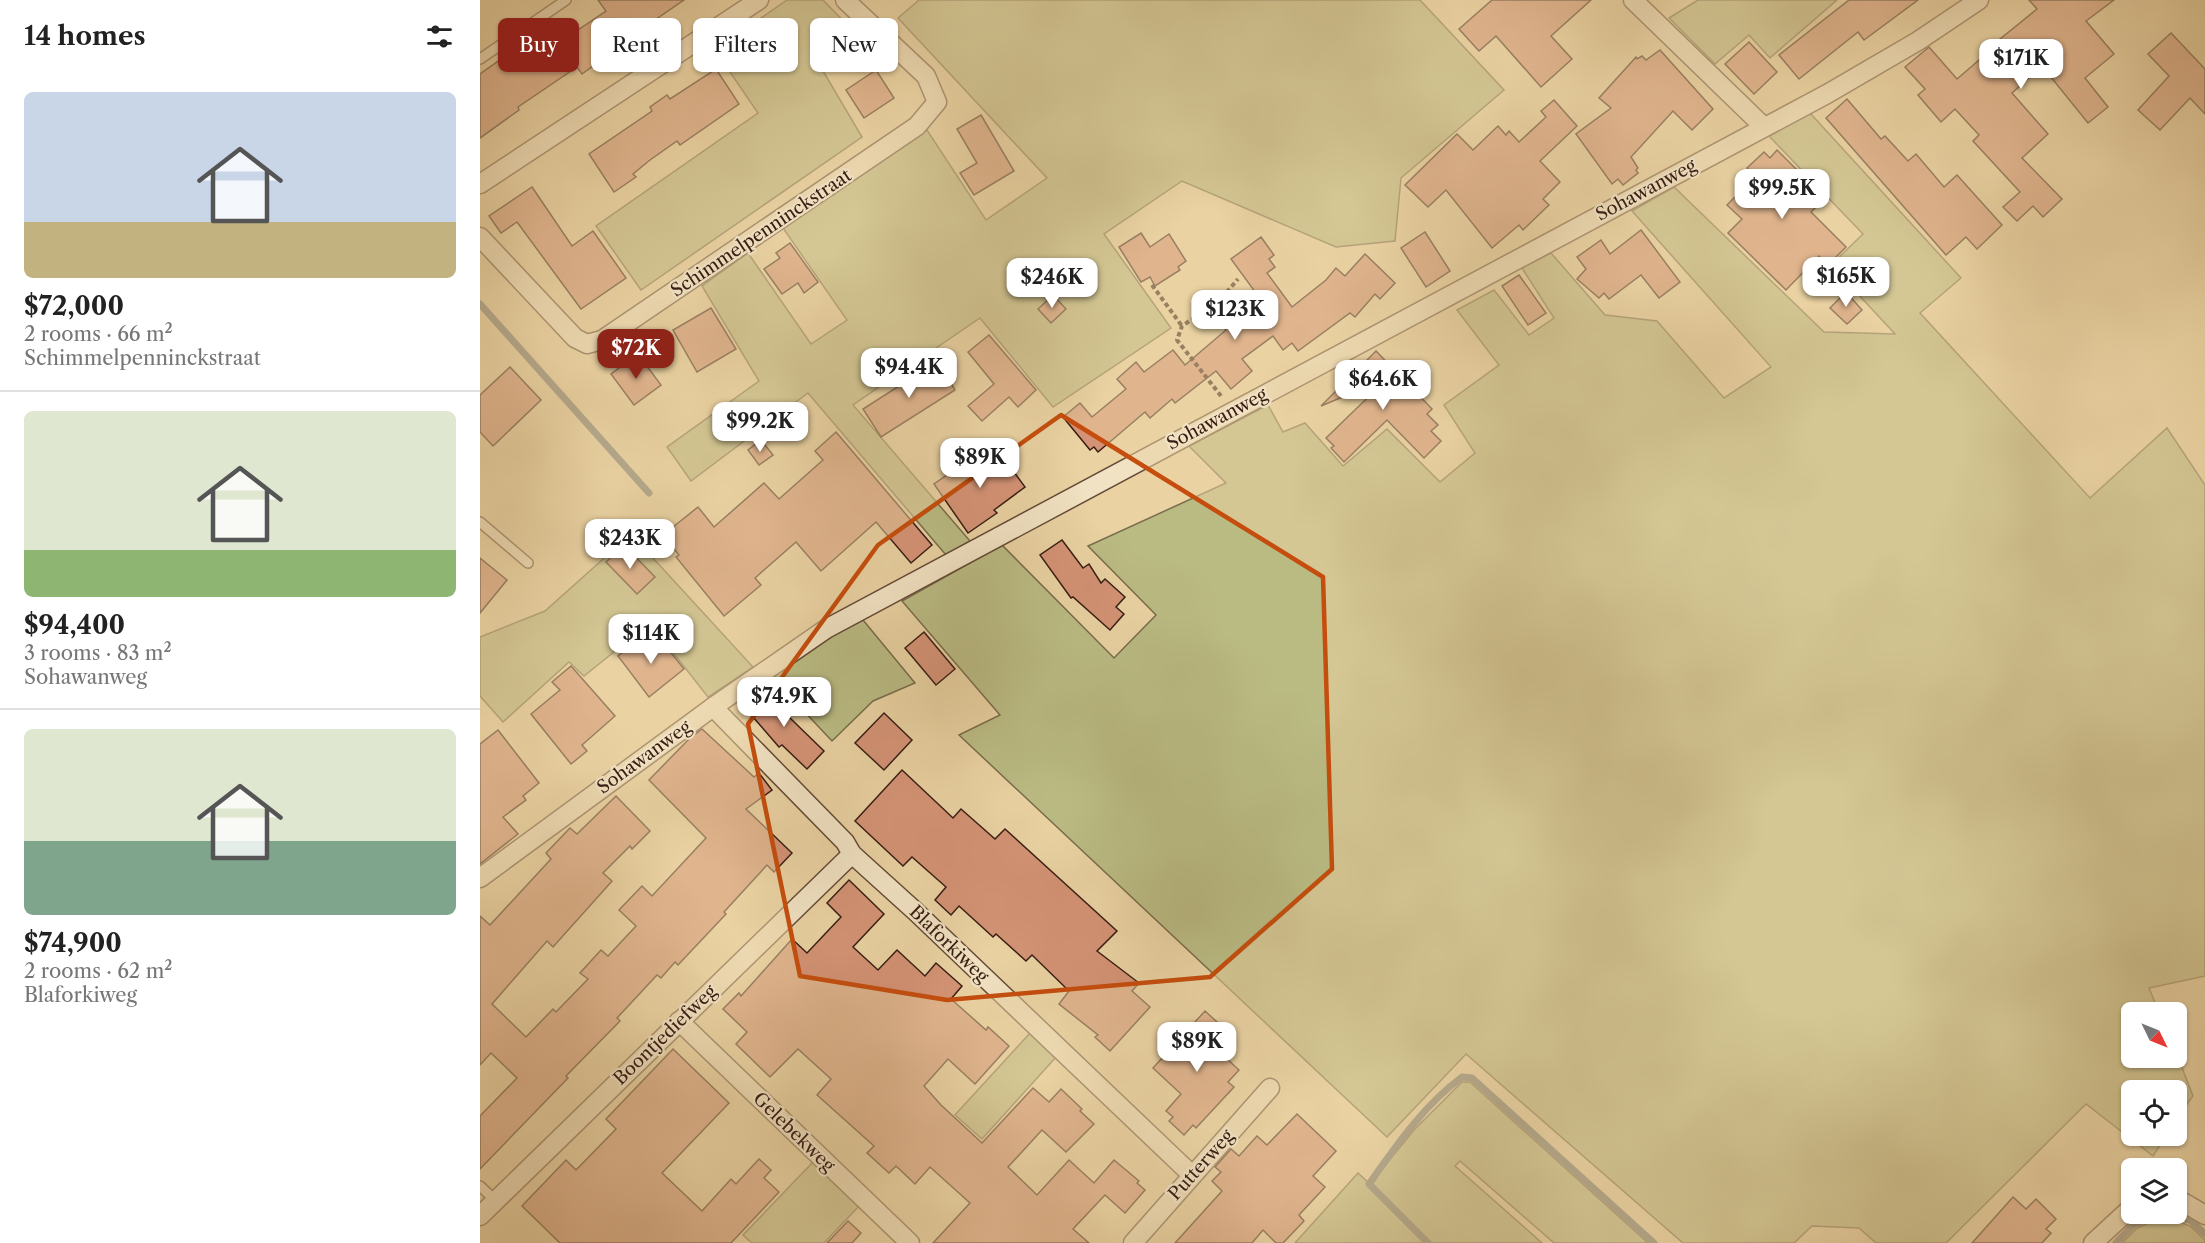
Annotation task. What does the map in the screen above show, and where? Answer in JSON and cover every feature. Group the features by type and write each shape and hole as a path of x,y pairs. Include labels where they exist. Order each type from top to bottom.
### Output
{"street":[{"path":"480,184 759,0"},
{"name":"Schimmelpenninckstraat","path":"480,237 575,338 587,344 602,340 917,126 937,102 926,76 845,0"},
{"path":"1634,0 1764,127"},
{"name":"Sohawanweg","path":"480,878 713,707 826,629 1847,82 1979,0"},
{"name":"Blaforkiweg","path":"713,707 845,842 852,854 915,910 1192,1175"},
{"name":"Boontjediefweg","path":"480,1216 852,854"},
{"name":"Gelebekweg","path":"679,1021 910,1243"},
{"name":"Putterweg","path":"1132,1243 1270,1088"},
{"path":"2093,1243 2121,1217"}],"lane":[{"path":"480,59 566,0"},
{"path":"480,522 528,563"},
{"path":"480,1186 496,1201"}],"path":[{"path":"1232,411 1178,340 1182,326 1220,300 1238,279"},
{"path":"1152,285 1182,326"}],"highlighted area":[{"path":"1061,415 1323,577 1332,869 1210,977 947,1000 800,976 748,724 878,545"}],"green space":[{"path":"787,0 823,0 841,18 810,18 810,72 824,72 862,137 641,290 596,226 758,113 730,72 798,72 798,18 761,18"},
{"path":"919,0 1420,0 1504,90 1401,178 1395,241 1336,247 1182,181 1104,234 1171,328 1053,407 980,318 853,405 970,541 946,555 808,393 691,481 667,447 759,381 702,286 748,253 811,344 847,320 783,228 927,130 986,220 1047,178 898,18"},
{"path":"1698,0 1837,0 1770,58 1749,35 1715,64 1669,18"},
{"path":"1810,113 1961,278 1920,313 2090,498 2167,428 2205,485 2205,976 2149,988 2155,1002 2121,1002 2121,1068 2182,1068 2187,1080 2121,1080 2121,1131 2086,1104 1946,1243 1876,1243 1859,1228 1812,1226 1794,1243 1683,1243 1466,1054 1387,1137 959,735 1000,715 902,601 1002,545 1114,658 1156,615 1088,546 1226,483 1189,446 1268,405 1283,432 1305,423 1343,466 1387,429 1440,482 1475,453 1444,405 1499,365 1457,310 1494,290 1529,335 1554,318 1522,268 1551,253 1605,315 1657,321 1724,398 1771,367 1632,211 1674,187 1824,332 1895,334 1831,265 1863,234 1769,136"},
{"path":"631,534 753,667 708,697 650,623 584,676 569,662 503,722 480,696 480,637 545,611"},
{"path":"863,620 915,683 873,701 832,741 771,676 822,641"},
{"path":"1031,1032 1057,1056 982,1139 955,1115"},
{"path":"2187,1081 2193,1096 2187,1104"},
{"path":"1462,1082 1470,1082 1648,1243 1554,1243 1460,1161 1455,1166 1542,1243 1295,1243 1358,1173 1370,1184 1414,1130"},
{"path":"2140,1146 2160,1146 2153,1156"},
{"path":"813,1162 859,1206 824,1243 752,1243 743,1235"},
{"path":"2146,1224 2185,1224 2205,1240 2205,1243 2122,1243 2137,1228"}],"building":[{"path":"598,0 684,0 658,18 596,18 606,11"},
{"path":"1492,0 1591,0 1551,36 1572,59 1541,87 1496,36 1479,51 1459,29"},
{"path":"1849,0 1918,0 1864,40 1858,32 1799,79 1779,55"},
{"path":"2029,0 2114,0 2086,21 2114,54 2085,78 2108,107 2088,123 2042,66 2012,93 2048,134 2022,158 2062,199 2043,217 2033,206 2017,221 2003,207 2020,192 1973,141 1979,135 1955,109 1941,122 1918,95 1925,89 1905,67 1929,47 1957,79 1986,54 1984,52 2037,9"},
{"path":"591,21 591,68 582,74 579,70 579,29"},
{"path":"2171,33 2205,69 2205,114 2190,98 2160,130 2138,110 2169,76 2148,54"},
{"path":"1749,42 1777,72 1754,94 1725,64"},
{"path":"1660,50 1713,109 1692,130 1673,111 1631,157 1638,168 1636,170 1638,173 1623,185 1618,179 1612,184 1576,134 1611,108 1599,98 1636,57 1637,59 1642,56 1646,60"},
{"path":"498,61 498,72 570,72 518,107 519,110 480,138 480,74"},
{"path":"711,72 718,72 739,104 680,145 677,141 650,160 633,174 636,177 614,192 589,154 652,111 650,107 667,95 670,99"},
{"path":"873,72 877,72 894,98 864,118 846,90"},
{"path":"1847,99 1881,139 1885,136 1908,161 1916,154 1944,187 1957,175 2002,225 1977,249 1966,237 1946,255 1826,118"},
{"path":"1554,100 1577,126 1540,161 1560,182 1543,199 1549,205 1523,230 1519,225 1492,248 1446,190 1428,207 1405,185 1457,134 1473,150 1498,126 1506,135 1509,131 1519,142 1546,117 1541,111"},
{"path":"981,115 1014,171 974,195 960,173 977,163 957,129"},
{"path":"1777,150 1825,198 1811,212 1846,247 1828,265 1819,256 1786,290 1728,233 1742,219 1727,205 1747,185 1744,181 1752,173 1747,168 1764,152 1770,158"},
{"path":"532,187 572,246 593,231 626,278 581,309 517,222 501,233 489,216"},
{"path":"1641,230 1680,282 1659,298 1641,275 1609,299 1604,293 1599,298 1577,279 1586,269 1577,257 1601,240 1610,254"},
{"path":"1425,232 1450,271 1426,287 1401,248"},
{"path":"1141,233 1150,247 1169,234 1186,261 1178,267 1180,270 1155,286 1150,277 1141,282 1119,247"},
{"path":"1261,237 1274,255 1269,259 1275,267 1267,273 1292,307 1326,280 1336,268 1345,276 1365,254 1395,283 1380,299 1375,294 1355,317 1350,313 1298,351 1292,343 1283,350 1273,336 1242,359 1252,371 1231,389 1216,371 1175,403 1172,399 1150,418 1145,412 1098,452 1094,447 1090,450 1063,417 1080,403 1092,417 1126,389 1117,379 1136,362 1144,372 1173,350 1185,365 1226,330 1219,321 1256,293 1231,259"},
{"path":"790,243 818,282 804,293 798,283 782,294 764,269 780,258 776,253"},
{"path":"1519,275 1546,313 1528,325 1502,286"},
{"path":"1846,292 1862,310 1847,324 1830,308"},
{"path":"1053,295 1066,309 1051,323 1038,309"},
{"path":"711,308 736,349 697,372 673,330"},
{"path":"989,335 1036,390 1018,407 1009,397 982,421 968,406 994,384 968,352"},
{"path":"1376,351 1432,409 1427,414 1438,425 1431,431 1441,441 1424,458 1387,420 1344,462 1331,448 1334,446 1326,438 1388,378 1321,406"},
{"path":"638,354 661,385 634,405 611,374"},
{"path":"938,361 955,390 881,437 863,409"},
{"path":"510,367 541,400 493,446 480,432 480,395"},
{"path":"836,432 932,545 911,563 876,522 821,571 796,542 755,578 761,585 724,616 676,557 679,555 663,535 698,507 714,527 764,483 779,499 823,460 815,451"},
{"path":"761,440 773,455 759,465 748,450"},
{"path":"994,445 1025,487 994,510 997,513 968,533 934,484 951,472 954,476"},
{"path":"1062,540 1083,568 1089,564 1101,583 1105,579 1125,597 1116,607 1124,614 1110,630 1073,597 1071,598 1040,555"},
{"path":"624,545 655,577 637,594 606,562"},
{"path":"480,558 507,580 480,613"},
{"path":"924,632 955,669 936,685 905,648"},
{"path":"642,637 649,647 660,639 684,669 649,697 618,656"},
{"path":"571,666 615,716 582,745 587,751 571,764 531,714 560,690 552,682"},
{"path":"766,692 772,697 778,693 794,712 789,717 824,751 807,769 782,745 779,747 746,709"},
{"path":"884,713 912,740 884,770 855,743"},
{"path":"702,729 754,777 759,773 772,790 746,809 792,853 774,872 767,865 724,912 726,914 678,965 675,962 661,978 657,975 617,1018 620,1021 566,1076 568,1078 480,1169 480,1116 517,1078 491,1053 480,1065 480,916 490,925 551,859 546,853 570,828 577,834 616,796 650,831 632,849 630,846 603,873 612,881 553,947 547,941 492,1004 526,1037 553,1009 556,1012 588,979 580,973 601,950 608,956 636,926 619,910 642,886 652,896 706,838 649,780 689,739"},
{"path":"498,730 539,783 523,796 526,800 503,817 518,834 480,864 480,744"},
{"path":"902,770 953,818 961,809 995,839 1005,829 1117,931 1097,951 1139,983 1132,991 1150,1007 1110,1051 1095,1037 1098,1035 1059,1004 1069,991 1032,955 1026,961 996,934 993,937 959,906 951,915 935,900 946,887 912,857 903,866 855,821"},
{"path":"849,880 884,914 853,947 878,970 897,950 925,976 936,963 962,986 951,999 986,1030 988,1027 1009,1046 975,1084 948,1059 924,1086 941,1105 982,1143 1033,1088 1049,1102 1061,1089 1094,1124 1066,1152 1042,1130 1008,1167 1037,1195 1069,1160 1094,1183 1114,1160 1139,1181 1137,1183 1145,1190 1125,1213 1105,1195 1073,1229 1089,1243 933,1243 970,1203 930,1167 915,1184 896,1166 889,1173 867,1153 874,1146 817,1095 831,1079 798,1049 770,1077 736,1044 747,1032 723,1009 739,993 741,996 792,939 807,953 841,917 827,903"},
{"path":"1205,1011 1229,1033 1215,1048 1239,1070 1228,1082 1234,1087 1196,1128 1193,1125 1184,1135 1169,1121 1173,1117 1166,1111 1181,1094 1153,1068"},
{"path":"673,1049 729,1103 662,1173 702,1211 731,1179 736,1184 759,1159 771,1170 764,1178 779,1192 731,1243 560,1243 522,1206 566,1160 576,1170 616,1129 606,1119"},
{"path":"1297,1114 1336,1151 1313,1176 1325,1187 1299,1215 1304,1221 1283,1243 1276,1243 1263,1230 1252,1243 1175,1243 1222,1191 1212,1181 1221,1172 1215,1167 1231,1149 1239,1156 1257,1136 1267,1145"},
{"path":"2013,1197 2026,1209 2036,1199 2056,1219 2046,1229 2051,1233 2042,1243 1972,1243"},
{"path":"848,1221 861,1233 852,1243 827,1243"}],"waterway":[{"path":"480,304 649,493"},
{"path":"1428,1243 1369,1184 1423,1113 1462,1077 1472,1078 1654,1243"},
{"path":"2187,1219 2205,1234"},
{"path":"2116,1243 2134,1224"}]}
